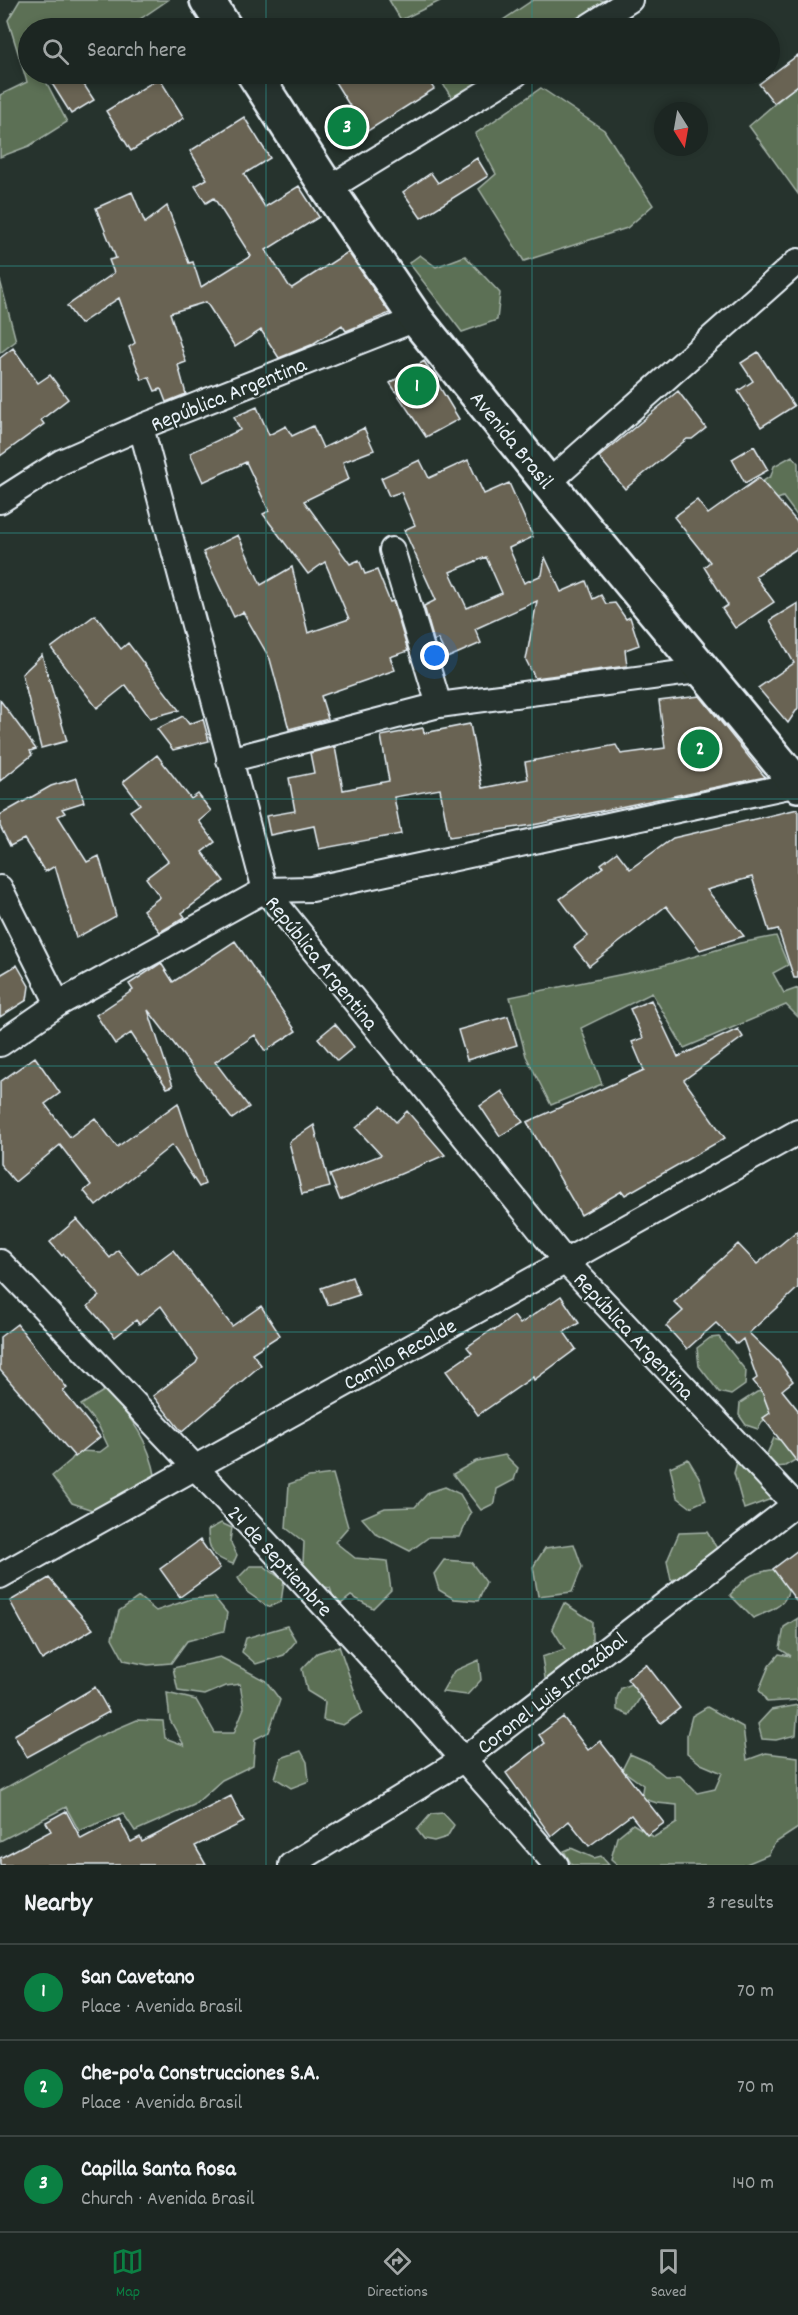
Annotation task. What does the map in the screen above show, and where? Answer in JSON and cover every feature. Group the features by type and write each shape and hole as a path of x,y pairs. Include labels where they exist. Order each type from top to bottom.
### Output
{"street":[{"path":"207,0 219,18"},
{"path":"602,18 630,0"},
{"name":"Avenida Brasil","path":"260,84 416,319 548,483 798,785"},
{"path":"328,189 500,84"},
{"path":"548,483 798,261"},
{"name":"República Argentina","path":"416,319 141,427 265,890 565,1261 797,1505"},
{"path":"0,501 61,462 141,427"},
{"path":"392,550 439,705"},
{"path":"229,760 439,705 705,670"},
{"path":"0,1044 58,1004 265,890 312,889 798,785"},
{"path":"0,888 58,1004"},
{"name":"Camilo Recalde","path":"0,1576 798,1132"},
{"name":"24 de Septiembre","path":"0,1262 195,1466 465,1759 556,1865"},
{"name":"Coronel Luis Irrazábal","path":"291,1865 465,1759 797,1505"}],"green space":[{"path":"20,0 168,0 142,18 18,18 18,53 8,20"},
{"path":"389,0 442,0 405,18 400,18"},
{"path":"533,0 608,0 580,18 506,18"},
{"path":"23,84 47,84 67,122 29,146 0,157 0,95"},
{"path":"443,84 482,84 454,102"},
{"path":"798,84 798,194 749,126"},
{"path":"541,88 604,130 653,205 627,228 524,261 479,189 496,174 475,134"},
{"path":"420,255 436,267 465,256 500,293 497,320 462,332 409,263"},
{"path":"0,280 16,341 0,353"},
{"path":"792,456 798,463 798,517 783,497 767,503 757,485 771,476 774,466"},
{"path":"776,936 788,965 773,973 784,993 798,988 798,1017 786,1005 684,1048 652,993 581,1028 602,1084 551,1105 526,1056 510,997 658,967 740,943"},
{"path":"719,1337 746,1371 745,1385 731,1395 719,1392 699,1366 697,1348 710,1338"},
{"path":"771,1389 779,1413 766,1416 758,1429 746,1425 739,1415 740,1403 757,1392"},
{"path":"105,1390 138,1430 149,1453 156,1479 107,1515 72,1503 52,1476 78,1451 100,1452 108,1446 99,1427 81,1405"},
{"path":"774,1438 786,1442 797,1459 785,1466 756,1469 774,1498 744,1509 734,1473 738,1459 753,1468 767,1454"},
{"path":"505,1455 518,1468 514,1480 497,1489 495,1503 481,1510 453,1474 476,1461"},
{"path":"688,1459 699,1477 706,1500 690,1507 677,1497 670,1467"},
{"path":"333,1474 348,1527 335,1542 355,1558 387,1561 391,1590 373,1608 351,1596 337,1607 330,1588 302,1583 304,1542 286,1528 289,1484 309,1477"},
{"path":"445,1487 460,1494 471,1513 460,1537 429,1537 410,1551 376,1534 362,1518 385,1508 415,1507 429,1492"},
{"path":"221,1523 232,1528 230,1541 237,1555 233,1564 216,1556 209,1543 208,1530"},
{"path":"707,1532 718,1550 705,1572 671,1580 667,1561 679,1533"},
{"path":"574,1544 582,1567 572,1592 538,1596 533,1567 545,1548"},
{"path":"444,1560 471,1562 486,1582 478,1601 454,1599 439,1590 434,1574"},
{"path":"250,1566 264,1566 284,1581 281,1602 268,1607 247,1592 238,1578"},
{"path":"783,1568 792,1572 786,1598 777,1607 753,1618 730,1595 747,1578 765,1571"},
{"path":"139,1597 156,1611 191,1599 214,1597 227,1613 224,1631 187,1641 171,1663 148,1665 124,1660 112,1638 119,1611"},
{"path":"564,1603 592,1621 592,1648 546,1685 542,1657 565,1649 552,1628"},
{"path":"798,1618 798,1700 767,1702 759,1690 769,1666 779,1654 791,1656 780,1649 784,1627"},
{"path":"287,1626 296,1641 284,1655 256,1664 242,1652 246,1638"},
{"path":"339,1646 362,1713 343,1725 323,1720 325,1702 307,1691 302,1669 317,1653"},
{"path":"220,1657 266,1681 280,1700 269,1732 255,1739 253,1765 222,1780 194,1805 135,1831 123,1813 79,1831 66,1807 0,1841 0,1791 95,1738 137,1720 163,1721 165,1738 184,1745 170,1720 167,1693 196,1700 215,1733 234,1733 244,1708 240,1684 226,1686 205,1695 178,1691 173,1668"},
{"path":"479,1660 481,1680 467,1695 442,1692 454,1671"},
{"path":"631,1684 637,1687 640,1698 629,1715 617,1710 617,1698 621,1688"},
{"path":"798,1705 796,1735 776,1740 762,1739 758,1724 771,1710"},
{"path":"707,1707 743,1727 747,1760 766,1753 798,1757 798,1828 775,1843 768,1855 744,1865 618,1865 611,1859 617,1837 633,1824 654,1837 677,1823 677,1805 657,1803 641,1798 643,1785 622,1770 630,1754 646,1761 665,1776 680,1776 697,1793 715,1789 722,1773 701,1764 687,1753 687,1735 692,1716"},
{"path":"301,1751 307,1762 309,1781 291,1788 275,1778 281,1758"},
{"path":"443,1813 454,1825 447,1837 434,1841 424,1839 417,1830 431,1814"},
{"path":"571,1848 594,1858 601,1856 609,1865 572,1865 564,1851"}],"building":[{"path":"798,55 798,85 774,103 759,84 780,84 780,68"},
{"path":"52,84 84,84 94,100 71,114"},
{"path":"149,84 163,84 184,118 131,151 106,111"},
{"path":"336,84 431,84 434,89 366,132"},
{"path":"244,117 270,158 244,174 265,207 299,186 319,217 266,250 289,286 292,288 348,252 390,313 346,331 342,325 311,345 279,358 261,330 235,347 206,302 170,313 186,362 178,365 186,394 166,402 161,389 155,391 149,377 142,380 129,347 135,343 119,298 80,324 67,306 114,273 109,260 116,258 96,208 132,192 145,223 167,206 189,263 193,262 201,287 251,256 214,198 206,203 195,186 207,179 190,151"},
{"path":"477,158 488,176 421,218 403,192 431,173 438,183"},
{"path":"13,348 38,383 50,375 68,399 41,420 44,424 0,456 0,358"},
{"path":"758,352 794,406 761,427 738,391 753,381 741,363"},
{"path":"424,361 459,419 426,437 390,383"},
{"path":"678,391 706,428 692,439 687,439 625,489 599,457"},
{"path":"257,407 269,435 286,426 292,436 313,426 323,448 364,428 374,450 343,462 349,479 304,501 350,564 359,560 365,574 377,570 390,602 393,601 408,651 390,657 395,670 321,696 328,719 289,729 270,659 243,612 234,617 203,552 238,535 261,585 292,567 308,633 349,619 325,562 308,574 263,514 269,511 246,462 203,482 190,453 240,430 234,417"},
{"path":"754,446 768,470 745,483 732,459"},
{"path":"420,460 429,478 468,460 484,494 509,483 533,537 509,548 524,583 542,575 545,557 561,592 586,581 593,599 601,595 606,604 615,603 626,619 630,617 639,645 625,650 627,666 535,678 526,660 537,601 475,629 481,643 447,658 438,639 434,641 424,606 436,600 404,530 415,525 401,492 389,496 381,478","holes":["486,557 502,593 467,608 450,572"]},
{"path":"759,478 798,523 798,548 755,576 774,602 735,628 722,609 728,605 704,567 710,562 674,517 697,500 708,514"},
{"path":"798,603 798,708 788,723 758,688 794,663 770,620"},
{"path":"95,615 121,649 128,643 179,710 150,718 126,685 97,708 51,648"},
{"path":"42,655 67,741 41,748 22,674"},
{"path":"700,696 765,777 533,825 449,837 440,789 394,797 401,834 319,849 314,826 270,835 266,816 295,811 289,778 314,773 310,753 335,747 343,790 389,781 381,736 423,728 424,733 470,724 482,788 528,779 525,762 616,745 621,754 665,748 659,701"},
{"path":"0,700 36,749 30,751 32,755 0,781"},
{"path":"183,716 189,724 203,719 209,741 173,750 157,729"},
{"path":"157,755 191,799 198,794 211,811 199,821 215,842 202,852 224,881 182,913 185,917 160,932 143,910 160,897 146,878 168,861 130,811 140,804 123,782"},
{"path":"77,778 84,802 62,809 65,813 58,816 87,862 99,856 116,916 76,938 55,866 45,872 24,839 10,846 0,826 0,815 51,786"},
{"path":"798,809 798,978 794,978 778,929 769,931 752,877 707,890 744,936 700,950 666,906 589,966 574,947 588,936 560,899 603,867 601,864 617,852 630,869 673,838"},
{"path":"235,941 296,1031 265,1051 255,1035 215,1062 249,1107 232,1119 148,1010 173,1086 167,1088 131,1033 115,1044 96,1015 133,990 129,984 161,963 173,982"},
{"path":"17,965 29,986 27,1000 0,1017 0,975"},
{"path":"651,1000 678,1057 738,1029 743,1037 684,1080 725,1138 625,1195 622,1191 581,1215 527,1122 644,1070 632,1042 643,1038 630,1009"},
{"path":"508,1016 517,1045 467,1060 458,1030"},
{"path":"335,1024 354,1047 337,1061 318,1038"},
{"path":"35,1057 60,1093 45,1104 70,1137 95,1118 117,1147 178,1103 205,1184 199,1187 172,1145 96,1206 84,1191 91,1185 60,1145 15,1182 0,1164 0,1082"},
{"path":"502,1091 523,1122 500,1136 480,1106"},
{"path":"381,1106 396,1122 407,1111 445,1155 340,1200 330,1175 381,1155 356,1128"},
{"path":"314,1125 330,1187 302,1194 289,1142"},
{"path":"77,1219 110,1258 118,1250 139,1275 173,1250 232,1326 261,1306 280,1335 252,1353 261,1365 182,1432 153,1396 196,1363 198,1359 161,1306 139,1324 136,1320 115,1337 88,1306 99,1296 64,1254 62,1256 50,1242"},
{"path":"798,1230 798,1288 749,1333 778,1361 793,1381 782,1390 798,1410 798,1463 763,1418 770,1413 762,1392 753,1381 757,1378 743,1339 737,1344 716,1323 687,1349 666,1326 683,1311 674,1302 738,1244 757,1264"},
{"path":"352,1277 359,1295 328,1305 321,1288"},
{"path":"561,1296 579,1323 564,1332 576,1349 534,1380 533,1377 478,1415 446,1371 472,1353 467,1347 493,1329 495,1330 514,1316 520,1324"},
{"path":"17,1324 67,1388 63,1391 100,1437 75,1457 0,1370 0,1337"},
{"path":"200,1540 220,1568 180,1597 160,1569"},
{"path":"798,1550 798,1603 773,1569"},
{"path":"49,1578 93,1629 42,1660 10,1601"},
{"path":"646,1664 680,1708 661,1723 627,1679"},
{"path":"95,1687 109,1712 27,1757 14,1735"},
{"path":"563,1717 588,1750 600,1741 664,1823 647,1835 631,1815 589,1846 569,1821 551,1836 506,1773 545,1743 539,1735"},
{"path":"231,1796 244,1822 195,1846 206,1865 0,1865 0,1858 51,1831 46,1822 66,1811 81,1839 119,1819 131,1842 140,1837 142,1842"}],"place":[{"name":"Capilla Santa Rosa","path":"347,127"},
{"name":"San Cavetano","path":"417,386"},
{"name":"Che-po'a Construcciones S.A.","path":"700,749"}]}
